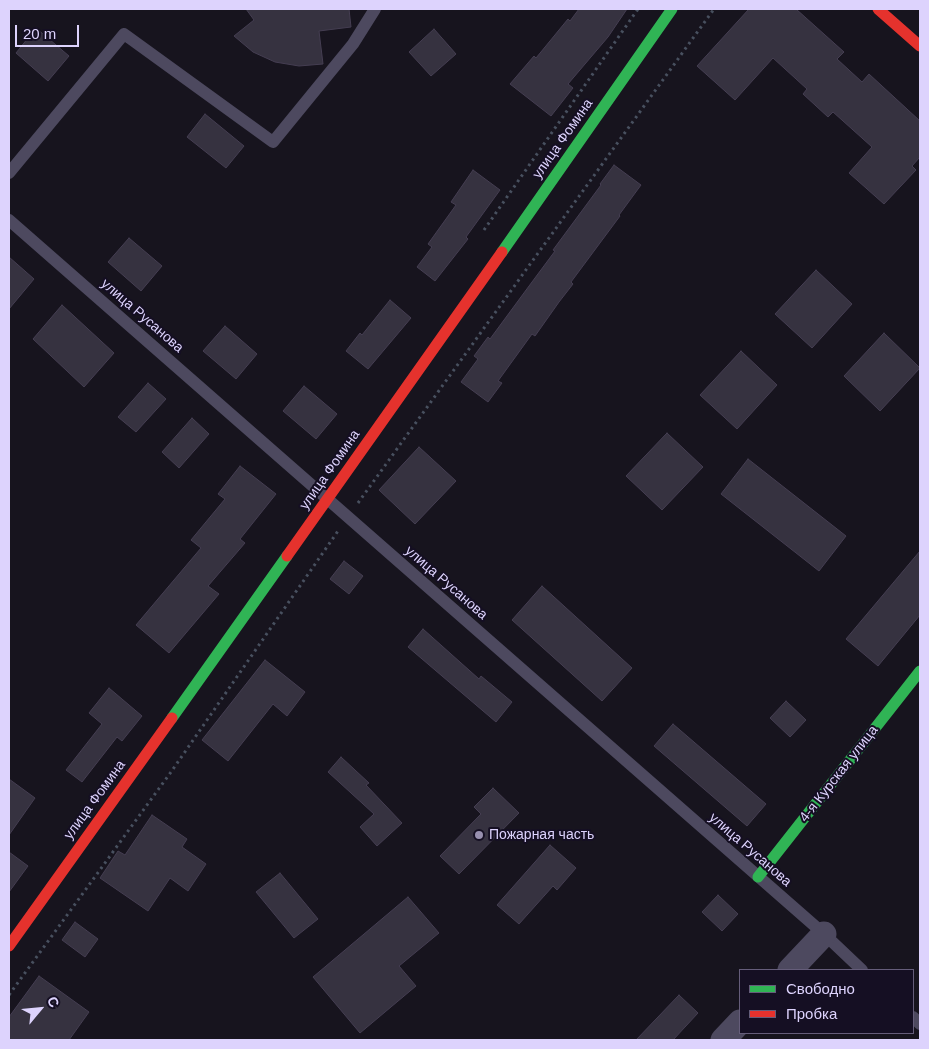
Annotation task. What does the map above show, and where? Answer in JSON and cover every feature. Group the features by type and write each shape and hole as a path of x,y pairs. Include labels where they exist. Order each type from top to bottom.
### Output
{"street":[{"name":"улица Фомина","path":"9,946 328,499 672,9"},
{"path":"878,9 920,46"},
{"name":"4-я Курская улица","path":"758,877 920,671"},
{"path":"791,969 824,934"},
{"path":"723,1040 739,1023"}],"lane":[{"path":"9,173 124,34 272,142 353,44 375,9"},
{"name":"улица Русанова","path":"9,220 824,934 861,969"}],"path":[{"path":"9,995 171,772 348,517 714,9"}],"building":[{"path":"246,9 349,9 351,27 319,31 323,64 299,66 275,62 253,52 234,36 254,20"},
{"path":"579,9 627,9 608,37 568,84 573,88 551,116 510,84 534,56 536,58 568,19 570,21"},
{"path":"749,9 796,9 844,52 837,59 862,82 869,74 920,121 920,157 912,166 916,170 884,204 849,173 872,147 833,112 828,117 803,94 807,89 773,58 735,100 697,66"},
{"path":"36,28 69,56 48,81 16,53"},
{"path":"434,29 456,54 431,76 409,52"},
{"path":"205,114 244,146 226,168 187,137"},
{"path":"614,165 641,185 571,282 573,284 535,336 532,334 498,381 502,383 488,402 461,382 478,359 474,356 488,337 490,339 555,251 553,250"},
{"path":"473,170 500,190 466,237 468,239 435,281 417,267 432,247 428,244 456,205 451,202"},
{"path":"129,238 162,266 141,291 108,262"},
{"path":"9,257 34,279 9,309"},
{"path":"816,270 852,304 812,348 775,314"},
{"path":"390,300 411,318 368,369 346,351 360,333 362,335"},
{"path":"62,305 114,353 84,387 33,339"},
{"path":"225,326 257,354 236,379 203,351"},
{"path":"884,333 920,368 880,411 844,376"},
{"path":"741,351 777,385 737,429 700,395"},
{"path":"148,383 166,399 136,432 118,417"},
{"path":"304,386 337,414 316,439 283,411"},
{"path":"192,418 209,434 179,468 162,452"},
{"path":"667,433 703,467 662,510 626,476"},
{"path":"419,447 456,481 415,524 379,490"},
{"path":"748,459 846,536 819,571 721,494"},
{"path":"240,466 276,494 240,539 245,543 208,586 219,594 169,653 136,625 201,548 191,540 225,499 218,494"},
{"path":"920,551 920,615 878,666 846,639"},
{"path":"344,561 363,576 349,594 330,579"},
{"path":"542,586 632,668 602,701 512,620"},
{"path":"423,629 479,679 481,676 512,702 496,722 408,647"},
{"path":"265,660 305,692 287,716 273,704 228,761 202,740"},
{"path":"109,688 142,716 122,741 117,737 82,782 66,770 102,724 89,713"},
{"path":"786,701 806,720 790,737 770,718"},
{"path":"673,724 766,804 747,826 654,746"},
{"path":"341,757 369,783 366,785 402,823 377,846 360,827 374,814 328,772"},
{"path":"9,779 35,798 9,835"},
{"name":"Пожарная часть","path":"493,788 519,813 459,874 440,856 481,814 474,807"},
{"path":"152,815 187,839 182,847 206,864 188,891 170,878 148,911 100,878 118,851 125,855"},
{"path":"550,845 576,868 557,890 553,886 519,924 497,905"},
{"path":"9,852 28,866 9,892"},
{"path":"280,873 318,919 294,938 256,892"},
{"path":"718,895 738,914 722,931 702,912"},
{"path":"408,897 439,933 399,966 416,986 360,1033 313,977"},
{"path":"75,922 98,939 85,957 62,940"},
{"path":"39,976 89,1012 69,1040 9,1040 9,1017"},
{"path":"679,995 698,1013 673,1040 636,1040"}],"traffic: fast":[{"path":"502,252 672,9"},
{"path":"172,718 287,556"},
{"path":"758,877 920,671"}],"traffic: jam":[{"path":"878,9 920,46"},
{"path":"287,556 502,252"},
{"path":"9,946 172,718"}],"place":[{"name":"Пожарная часть","path":"479,835"}]}
